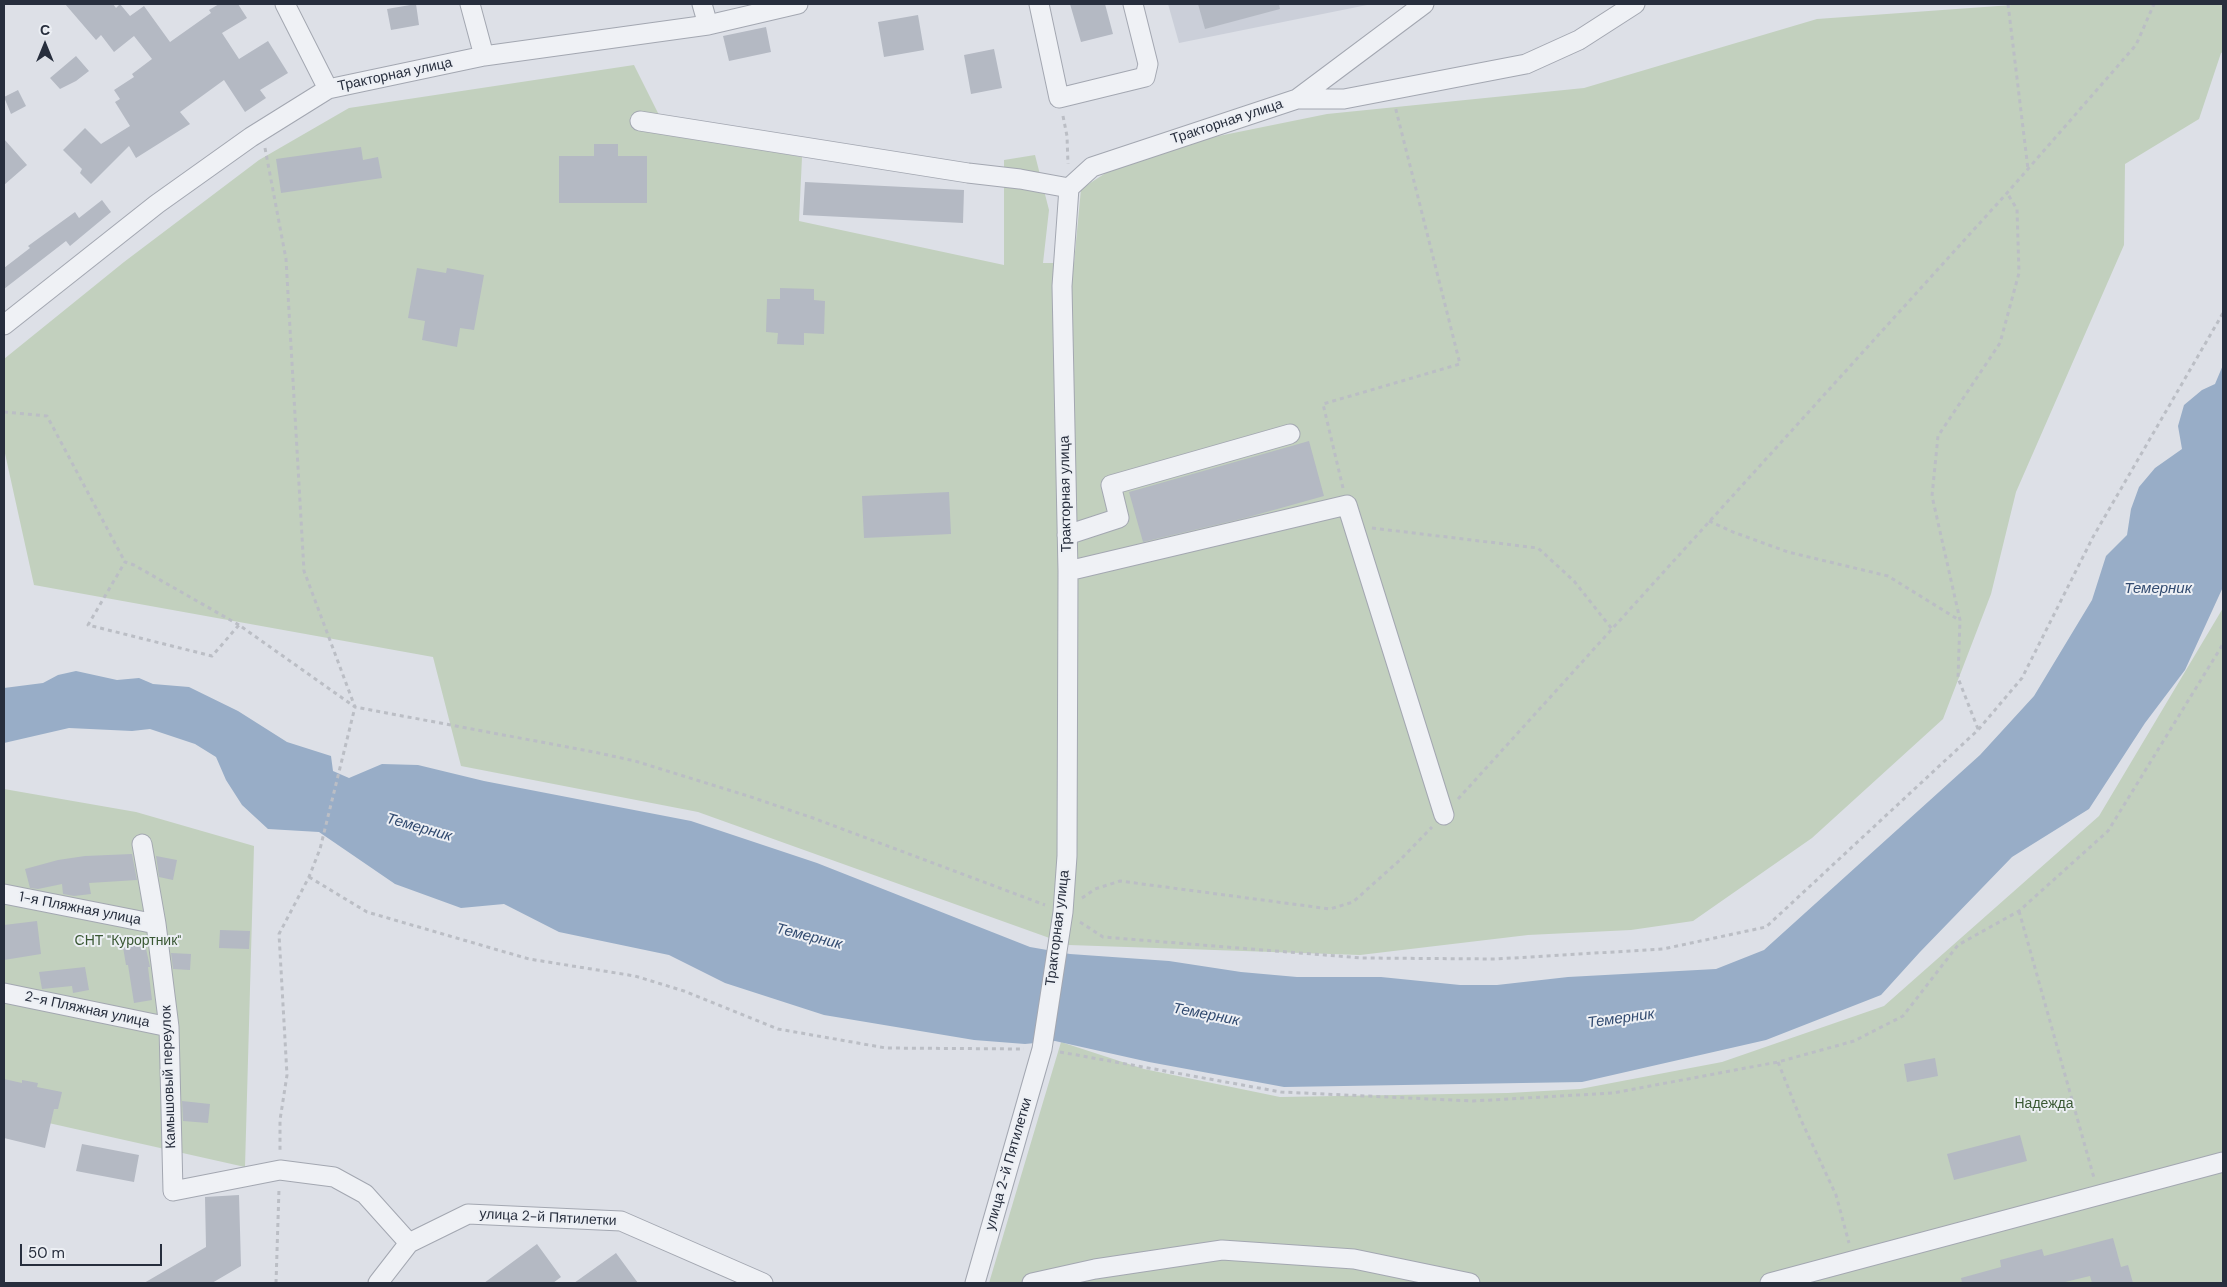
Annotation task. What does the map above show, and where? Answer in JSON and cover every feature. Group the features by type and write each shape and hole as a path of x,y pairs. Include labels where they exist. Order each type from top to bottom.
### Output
{"street":[{"path":"285,4 328,89"},
{"path":"470,4 484,56"},
{"path":"702,4 708,25"},
{"name":"Тракторная улица","path":"4,325 157,204 261,131 328,89 484,56 708,25 798,4"},
{"path":"1038,4 1059,98 1145,77 1148,64 1133,4"},
{"name":"Тракторная улица","path":"1297,99 1424,4"},
{"name":"Тракторная улица","path":"1042,1047 1064,912 1066,856 1068,571 1062,286 1069,188 1092,167 1297,99 1344,99 1526,64 1580,40 1635,4"},
{"path":"640,122 968,173 1020,178 1069,188"},
{"path":"1066,536 1119,518 1111,485 1290,434"},
{"path":"1068,571 1347,505 1444,815"},
{"name":"Камышовый переулок","path":"142,844 156,924 169,1027 173,1191 280,1170"},
{"name":"1-я Пляжная улица","path":"4,894 156,924"},
{"name":"2-я Пляжная улица","path":"4,993 169,1027"},
{"name":"улица 2-й Пятилетки","path":"975,1283 1042,1047"},
{"path":"1770,1283 2223,1162"},
{"path":"280,1170 334,1177 365,1194 409,1243"},
{"name":"улица 2-й Пятилетки","path":"378,1283 409,1243 468,1214 621,1221 763,1283"},
{"path":"1032,1283 1095,1269 1222,1250 1354,1259 1470,1283"}],"path":[{"path":"2008,4 2028,170"},
{"path":"1064,912 1096,889 1120,881 1330,909 1353,902 1400,860 1444,815 2007,194 2136,45 2154,4"},
{"path":"1347,505 1323,404 1460,364 1391,90"},
{"path":"1059,98 1067,136 1069,188"},
{"path":"261,131 286,260 304,571 355,707 320,849 309,876 279,934 287,1075 280,1120 276,1283"},
{"path":"1978,730 1958,678 1960,620 1932,496 1938,436 2000,343 2019,273 2017,209 2007,194"},
{"path":"4,412 47,416 125,562 134,565 239,625 355,707 635,761 795,812 1064,912 1104,938 1362,958 1496,959 1663,949 1766,927 1978,730 2022,678 2093,537 2223,312"},
{"path":"1709,521 1788,552 1888,576 1960,620"},
{"path":"1353,526 1538,548 1574,580 1612,629"},
{"path":"125,562 88,625 212,656 239,625"},
{"path":"309,876 367,912 529,959 635,976 684,991 778,1029 886,1048 1042,1047 1281,1092 1473,1102 1613,1093 1778,1062 1854,1041 1903,1016 1958,945 2019,911 2108,831 2223,644"},
{"path":"2019,911 2098,1195"},
{"path":"1778,1062 1801,1120 1836,1195 1854,1261"}],"shaded area":[{"path":"1168,4 1372,4 1179,43"}],"green space":[{"path":"2026,4 2223,4 2223,52 2221,53 2199,119 2125,164 2124,245 2016,492 1991,594 1943,719 1812,838 1693,921 1631,930 1528,935 1360,955 1069,945 698,812 461,766 433,657 34,585 4,449 4,359 124,262 259,160 349,108 634,65 668,133 802,157 799,221 1004,265 1004,160 1035,155 1049,210 1043,263 1074,263 1081,189 1121,163 1194,141 1327,114 1584,88 1817,19"},
{"name":"Надежда","path":"2223,608 2223,1283 989,1283 1061,1042 1144,1069 1280,1097 1508,1093 1580,1089 1722,1062 1884,1006 2099,816"},
{"name":"СНТ \"Курортник\"","path":"4,789 136,812 254,846 245,1167 4,1113"}],"water":[{"name":"Темерник","path":"2223,365 2223,587 2185,670 2145,723 2089,809 2012,857 1881,995 1766,1040 1582,1082 1284,1087 1149,1062 1055,1041 1025,1044 974,1040 824,1015 725,983 669,955 559,932 504,904 461,908 395,884 319,832 268,829 242,805 226,780 216,757 195,744 150,729 132,731 69,728 4,743 4,688 43,683 58,675 76,671 117,680 139,678 153,684 189,687 238,711 287,742 331,756 333,771 349,778 382,764 418,765 484,781 691,821 817,863 1030,947 1070,954 1169,961 1241,972 1297,977 1381,977 1460,985 1497,985 1568,977 1716,969 1764,950 1980,755 2034,696 2092,600 2106,556 2127,535 2131,509 2139,487 2155,468 2182,449 2178,426 2184,405 2202,390 2215,384"}],"building":[{"path":"65,4 113,4 116,8 120,4 130,16 144,6 170,42 211,13 209,10 219,4 238,4 247,18 222,33 239,59 268,41 288,73 260,90 266,98 245,112 224,80 180,112 190,124 136,158 129,146 91,184 80,173 82,169 63,150 85,128 101,144 130,126 115,102 120,99 114,90 134,77 132,74 152,59 134,36 114,52 101,35 96,40"},
{"path":"416,4 419,25 391,30 387,9"},
{"path":"1070,4 1105,4 1113,34 1081,42"},
{"path":"1198,4 1279,4 1280,9 1205,29"},
{"path":"918,15 924,50 884,57 878,22"},
{"path":"766,27 771,52 729,61 723,36"},
{"path":"994,49 1002,88 971,94 964,55"},
{"path":"76,56 89,71 76,81 60,89 50,78"},
{"path":"18,90 26,106 11,114 4,97"},
{"path":"4,139 27,165 4,185"},
{"path":"594,144 618,144 618,156 647,156 647,203 559,203 559,156 594,156"},
{"path":"361,147 363,160 378,157 382,178 281,193 276,159"},
{"path":"805,182 964,190 963,223 803,215"},
{"path":"102,200 111,212 70,246 66,241 4,289 4,268 30,248 28,246 75,212 79,218"},
{"path":"417,268 446,273 447,268 484,275 474,330 460,328 457,347 422,340 425,321 408,318"},
{"path":"780,288 814,289 814,300 825,301 824,334 804,333 804,345 777,344 778,333 766,332 767,299 780,299"},
{"path":"1309,441 1324,496 1245,518 1143,542 1129,492"},
{"path":"949,492 951,534 864,538 862,496"},
{"path":"132,854 137,880 89,883 91,894 74,896 63,894 62,884 38,889 30,888 25,869 58,860 85,856"},
{"path":"156,856 177,860 173,880 159,877"},
{"path":"37,921 41,954 4,960 4,925"},
{"path":"220,930 250,931 249,949 219,948"},
{"path":"145,944 150,967 148,967 152,1000 134,1003 123,947"},
{"path":"171,953 191,954 190,970 173,969"},
{"path":"85,967 89,990 73,993 72,986 42,989 39,972"},
{"path":"1935,1058 1938,1076 1907,1082 1904,1064"},
{"path":"4,1079 22,1083 22,1080 38,1083 37,1087 62,1092 58,1109 54,1109 45,1148 4,1138"},
{"path":"182,1101 210,1104 208,1123 183,1121"},
{"path":"2020,1135 2027,1161 1954,1180 1947,1154"},
{"path":"82,1144 139,1155 134,1182 76,1171"},
{"path":"239,1195 241,1266 212,1283 144,1283 206,1247 205,1197"},
{"path":"2113,1238 2121,1267 2128,1265 2133,1283 2092,1283 2090,1276 2061,1283 1962,1283 1961,1278 2001,1267 2000,1260 2042,1249 2044,1256"},
{"path":"537,1244 561,1277 553,1283 484,1283"},
{"path":"616,1253 638,1283 574,1283"}]}
